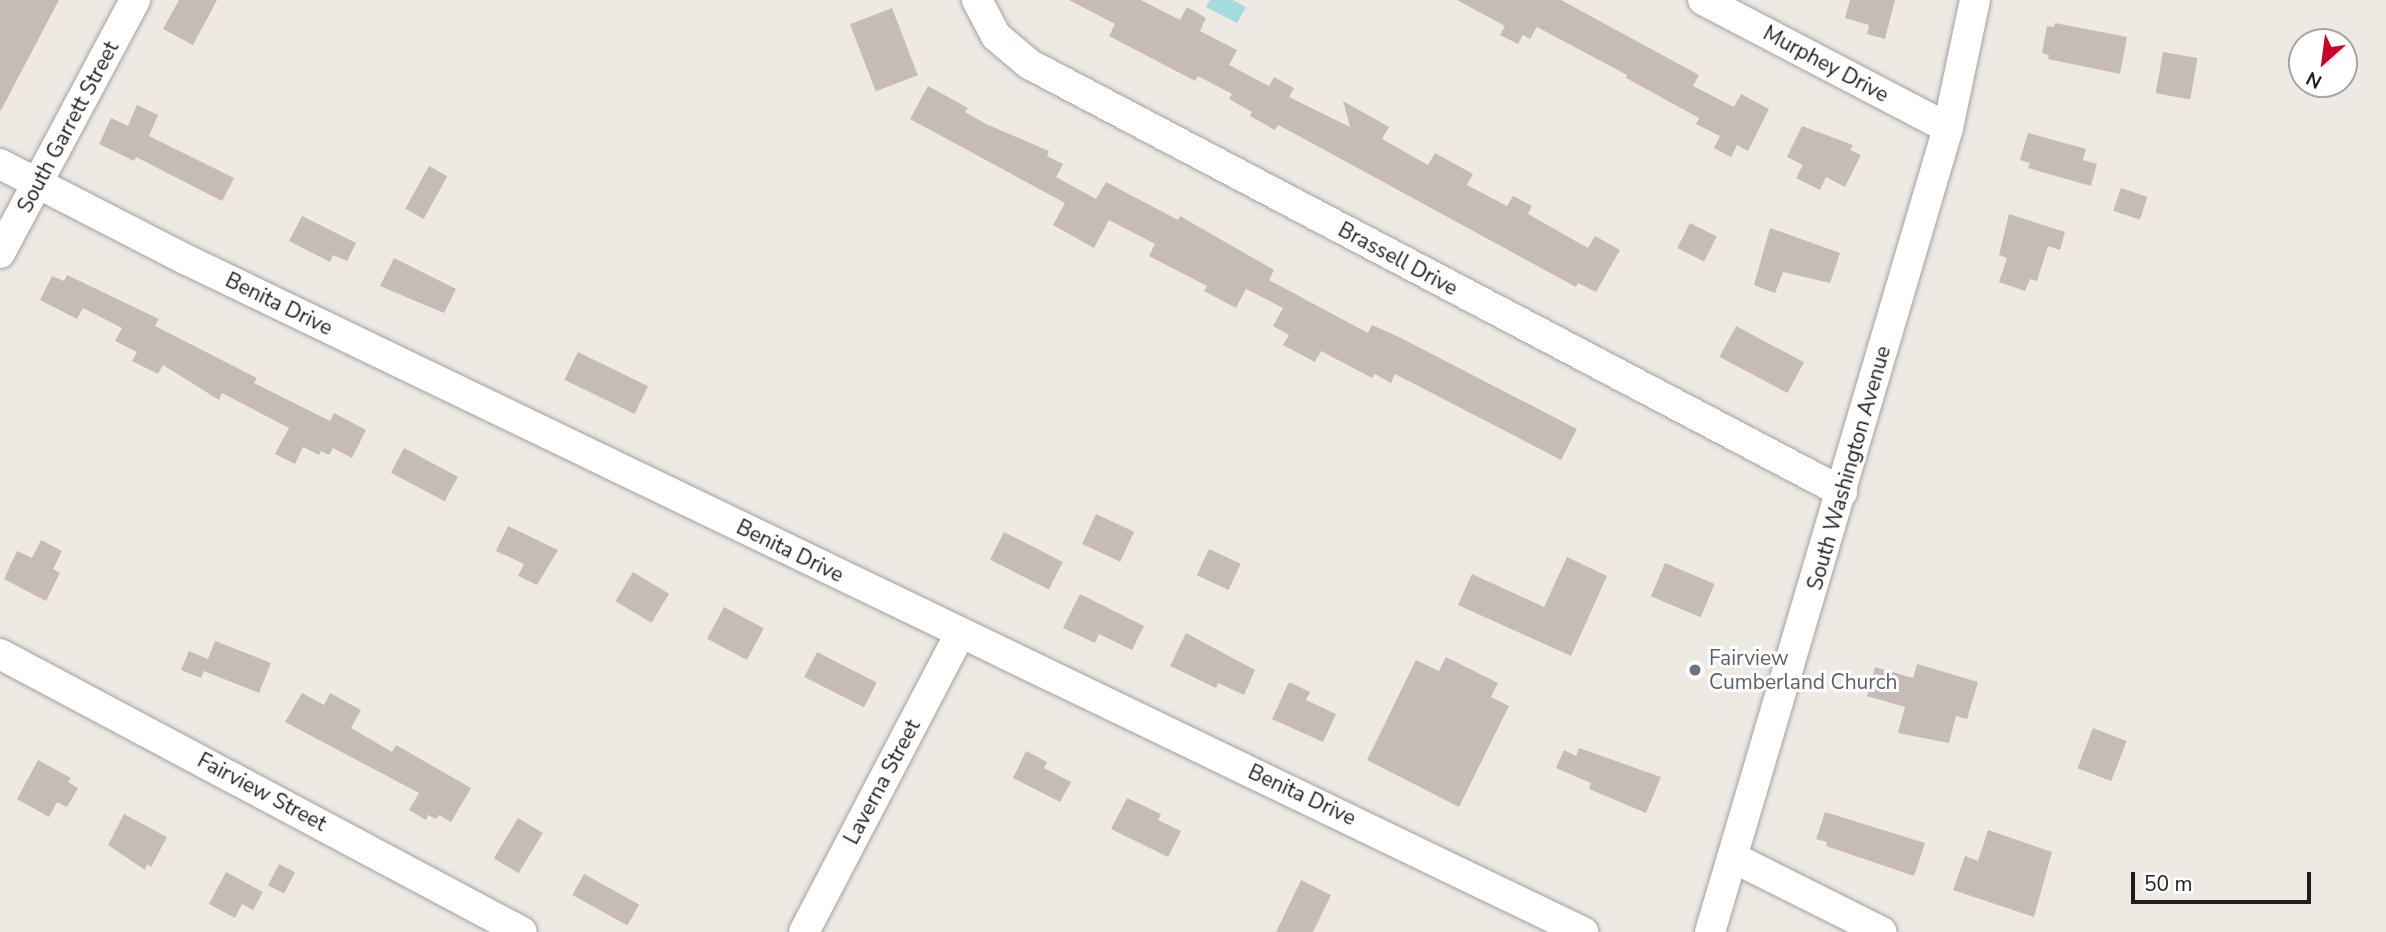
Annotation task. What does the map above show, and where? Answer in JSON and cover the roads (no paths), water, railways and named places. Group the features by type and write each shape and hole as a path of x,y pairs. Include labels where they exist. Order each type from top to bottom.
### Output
{"street":[{"name":"South Garrett Street","path":"0,253 135,0"},
{"name":"Brassell Drive","path":"976,0 996,36 1029,64 1842,492"},
{"name":"Murphey Drive","path":"1703,0 1948,128"},
{"name":"South Washington Avenue","path":"1710,932 1948,128 1975,0"},
{"name":"Benita Drive","path":"0,164 960,633 1583,932"},
{"name":"Laverna Street","path":"804,932 960,633"},
{"name":"Fairview Street","path":"0,654 522,932"},
{"path":"1734,858 1882,932"}],"water":[{"path":"1210,0 1233,0 1246,7 1237,23 1206,7"}],"place":[{"name":"Fairview Cumberland Church","path":"1695,670"}]}
